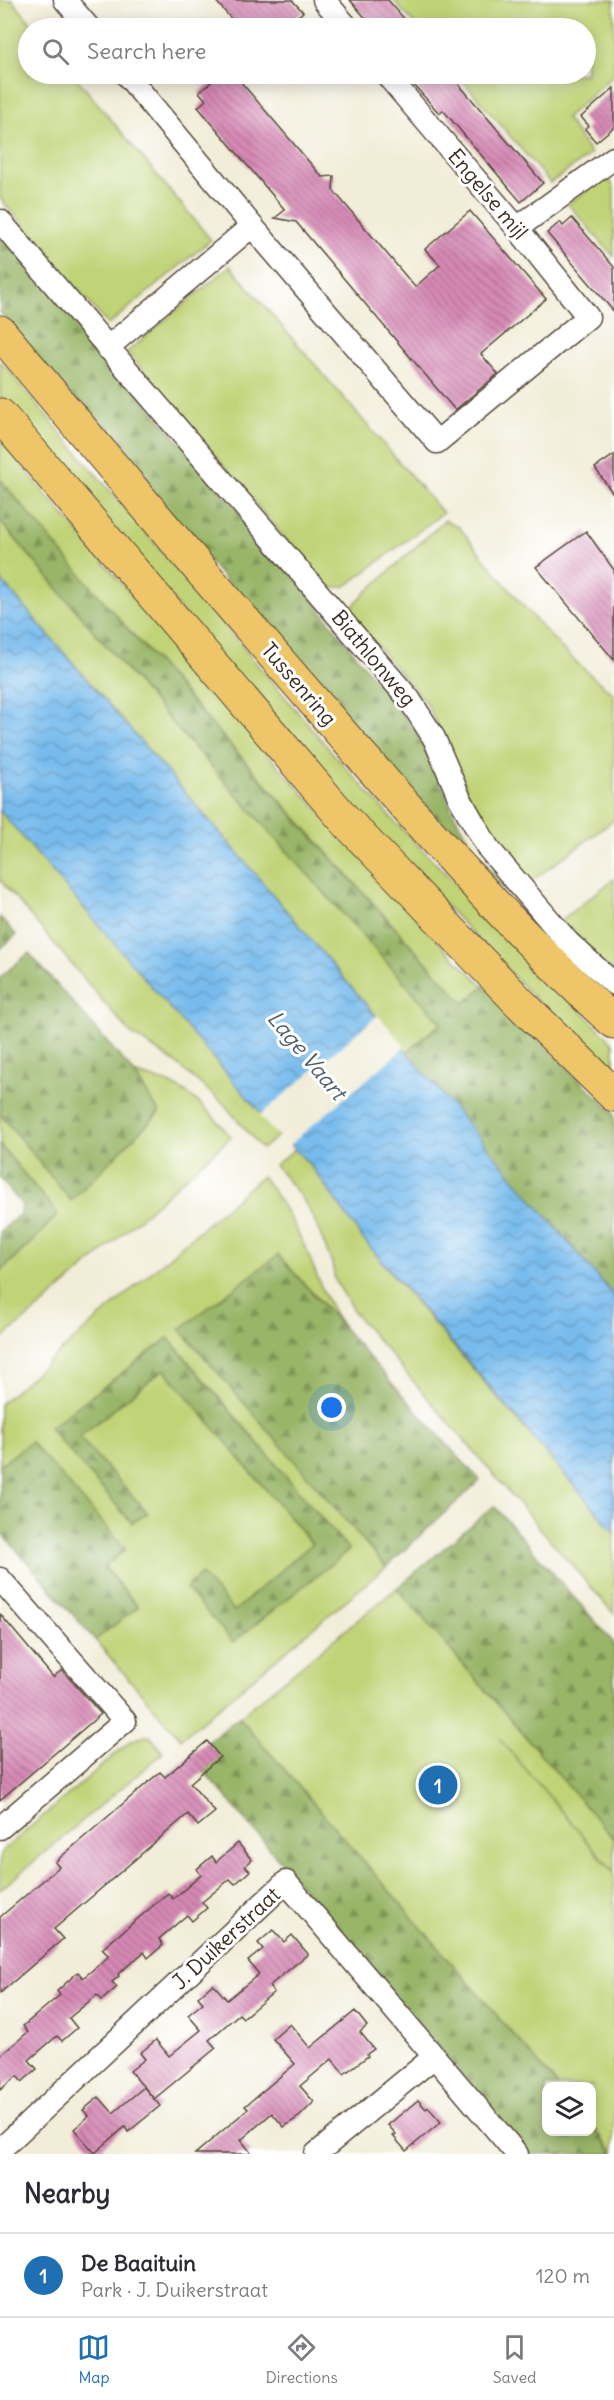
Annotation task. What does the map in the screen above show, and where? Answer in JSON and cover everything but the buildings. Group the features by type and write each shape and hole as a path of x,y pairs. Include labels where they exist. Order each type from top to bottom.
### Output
{"highway":[{"name":"Tussenring","path":"0,332 190,559 472,883 569,981 614,1022"},
{"path":"0,415 344,819 520,1004 614,1095"}],"street":[{"path":"65,0 80,18"},
{"path":"324,0 339,18"},
{"path":"107,348 252,226 134,84"},
{"name":"Engelse mijl","path":"252,226 437,442 588,317 517,228 395,84"},
{"path":"517,228 614,158"},
{"name":"Biathlonweg","path":"0,221 419,711 439,747 464,806 488,848 568,942 614,984"},
{"path":"0,1579 125,1721 0,1828"},
{"name":"J. Duikerstraat","path":"0,2150 286,1882 434,2056"},
{"path":"316,2154 434,2056 517,2154"}],"green space":[{"path":"0,0 12,0 27,18 18,18 18,84 81,84 211,240 108,325 0,198"},
{"path":"393,0 614,0 614,75 566,118 591,154 550,183 466,84 596,84 596,18 409,18"},
{"path":"607,177 614,187 614,257 568,204"},
{"path":"0,231 300,584 415,731 436,770 453,812 473,848 509,895 330,705 0,312"},
{"path":"230,266 443,513 346,586 328,589 127,352"},
{"path":"0,361 330,750 394,821 614,1044 614,1081 327,782 0,398"},
{"path":"0,440 252,737 446,950 484,986 464,1004 210,722 65,557 0,479"},
{"path":"0,479 229,744 464,1003 484,986 614,1113 614,1296 406,1053 441,1023 166,716 0,521"},
{"path":"445,520 459,527 550,636 614,694 614,820 526,885 492,845 427,704 354,619 352,609 357,601"},
{"path":"0,521 166,716 441,1023 406,1053 240,856 0,579"},
{"path":"0,811 280,1134 262,1149 223,1103 173,1061 130,1033 0,880"},
{"path":"614,879 614,975 559,922"},
{"path":"0,917 16,935 0,949"},
{"path":"29,953 134,1073 159,1112 71,1201 0,1114 0,977"},
{"path":"134,1073 171,1084 188,1094 211,1114 231,1137 45,1303 0,1340 0,1272 40,1234 57,1214 0,1145 0,1114 71,1200 159,1113"},
{"path":"0,1145 58,1214 0,1272 0,1232 21,1213 22,1205 0,1178"},
{"path":"295,1149 320,1177 387,1268 614,1532 614,1614 356,1315 335,1280 332,1263 313,1217 302,1198 275,1165"},
{"path":"262,1176 291,1219 323,1292 343,1326 278,1255 372,1550 386,1567 181,1739 95,1640 138,1607 104,1566 125,1550 31,1442 0,1465 0,1404","holes":["168,1338 349,1550 233,1642 201,1575 234,1612 312,1544 164,1369 79,1437 147,1513 50,1428"]},
{"path":"278,1255 480,1480 386,1567 180,1329"},
{"path":"168,1338 349,1550 233,1642 186,1588 201,1574 234,1611 312,1544 164,1369 79,1437 148,1513 132,1523 49,1428"},
{"path":"31,1442 126,1549 104,1567 138,1607 95,1640 0,1531 0,1465"},
{"path":"494,1506 614,1643 614,1839 397,1588"},
{"path":"397,1588 614,1839 614,1872 499,1738 614,1873 614,2152 596,2131 596,2082 555,2082 239,1717"},
{"path":"239,1717 555,2082 542,2082 542,2136 596,2136 596,2131 614,2154 529,2154 191,1756"},
{"path":"151,1737 163,1753 0,1890 0,1853 132,1740"}],"water":[{"name":"Lage Vaart","path":"0,579 240,856 614,1296 614,1532 363,1239 312,1167 264,1117 0,811"}],"pier":[{"path":"378,1015 405,1047 288,1146 259,1116"}],"place":[{"name":"De Baaituin","path":"438,1785"}]}
